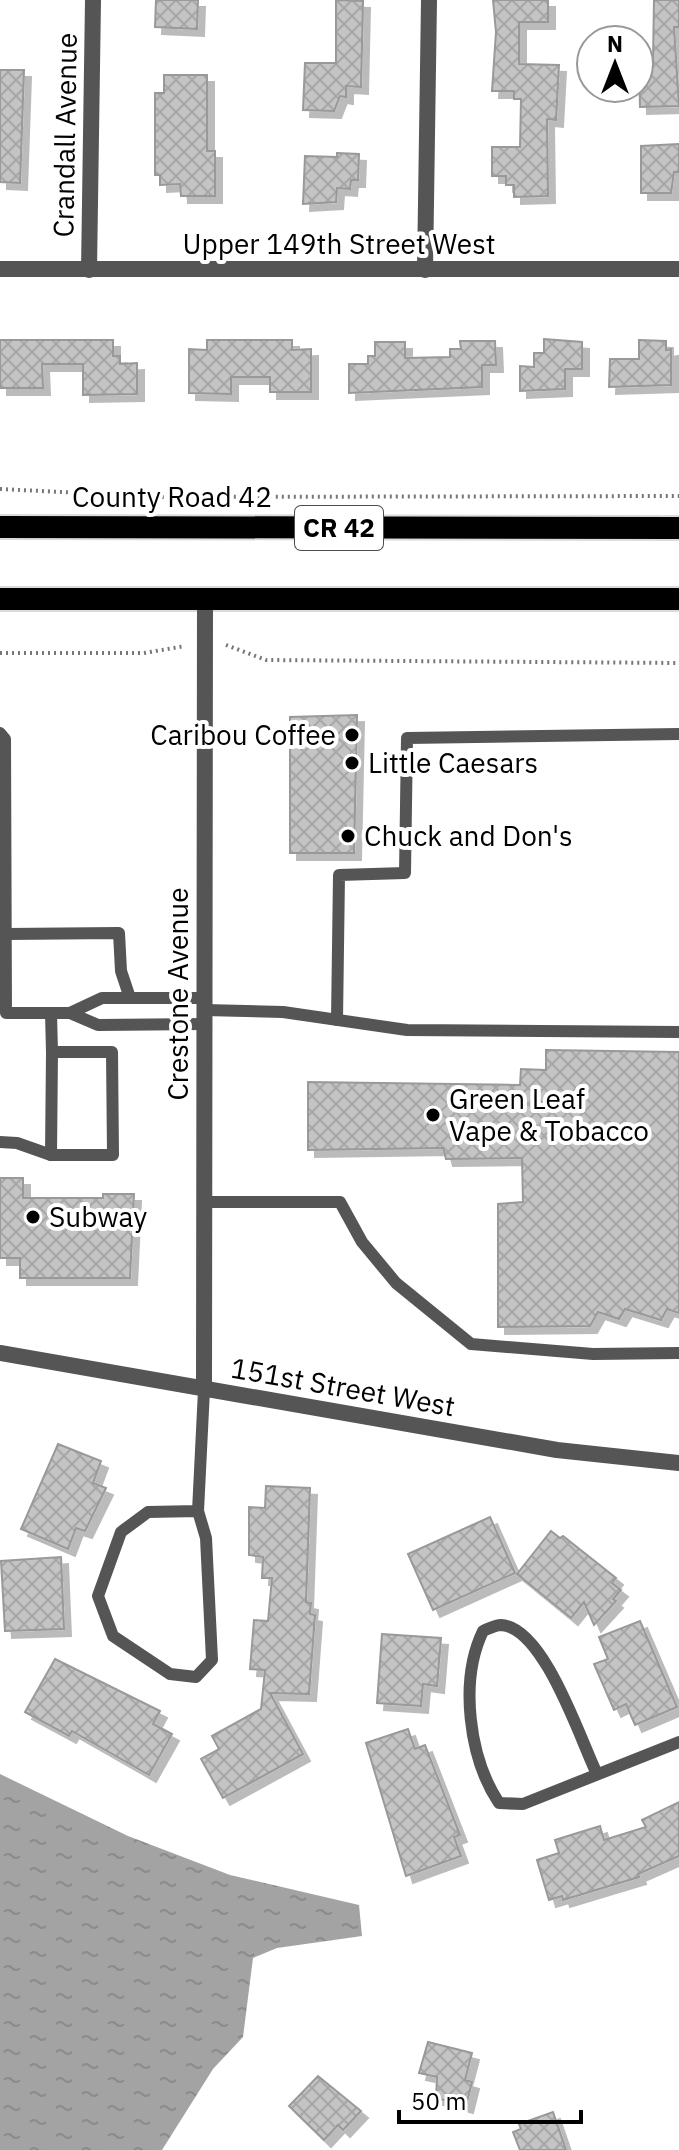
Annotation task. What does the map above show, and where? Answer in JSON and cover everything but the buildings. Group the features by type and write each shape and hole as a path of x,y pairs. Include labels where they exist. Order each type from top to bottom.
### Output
{"highway":[{"name":"County Road 42","path":"0,527 679,528"},
{"path":"0,599 679,599"}],"street":[{"name":"Crandall Avenue","path":"89,270 93,0"},
{"path":"425,270 429,0"},
{"name":"Upper 149th Street West","path":"0,269 679,269"},
{"name":"Crestone Avenue","path":"204,1390 205,599"},
{"name":"151st Street West","path":"0,1353 557,1450 679,1463"}],"lane":[{"path":"0,733 5,739 6,934 3,1016 70,1013 98,1025 204,1011 283,1012 407,1030 679,1032"},
{"path":"337,1020 339,875 405,873 407,738 679,734"},
{"path":"6,934 119,933 121,971 130,998"},
{"path":"70,1013 102,998 130,998 204,1011"},
{"path":"51,1013 51,1155"},
{"path":"0,1142 17,1143 51,1155 113,1155 112,1052 52,1052"},
{"path":"204,1202 340,1202 362,1242 396,1283 471,1344 593,1354 679,1353"},
{"path":"198,1511 148,1512 121,1532 98,1596 113,1636 170,1674 196,1677 212,1660 206,1538 198,1511 204,1390"},
{"path":"597,1774 541,1653 521,1632 500,1625 483,1631 472,1653 471,1718 486,1783 499,1803 523,1804 679,1742"}],"path":[{"path":"0,489 164,497 679,496"},
{"path":"0,653 144,653 224,644 266,660 679,663"}],"water":[{"path":"0,1774 128,1836 230,1875 359,1905 362,1936 277,1948 253,1958 243,2037 213,2069 162,2150 0,2150"}],"place":[{"name":"Caribou Coffee","path":"352,735"},
{"name":"Little Caesars","path":"352,763"},
{"name":"Chuck and Don's","path":"348,836"},
{"name":"Green Leaf Vape & Tobacco","path":"433,1115"},
{"name":"Subway","path":"33,1217"}]}
